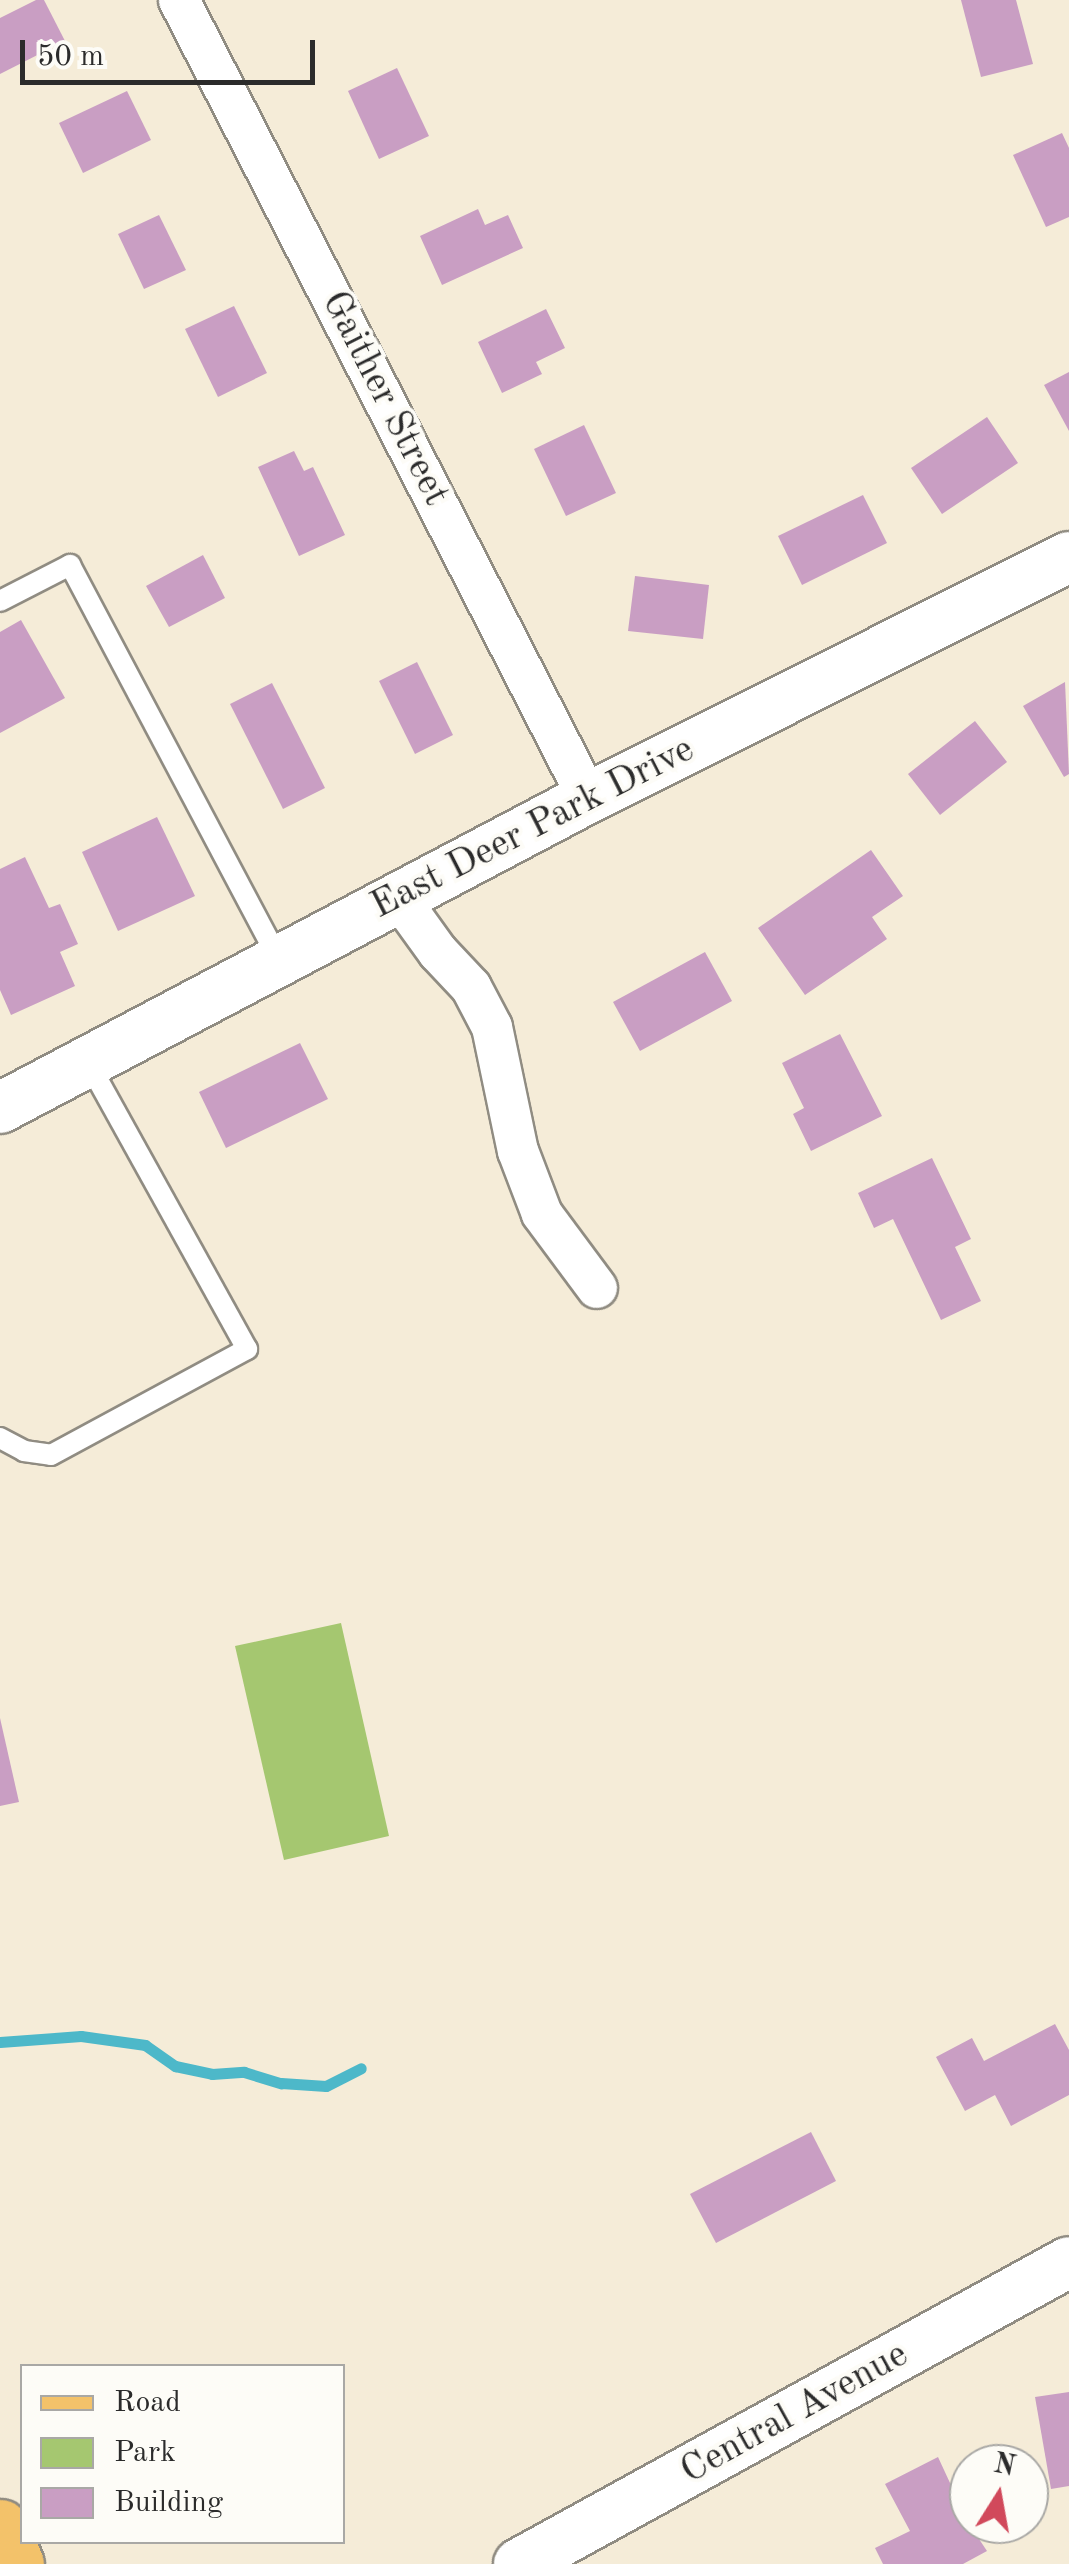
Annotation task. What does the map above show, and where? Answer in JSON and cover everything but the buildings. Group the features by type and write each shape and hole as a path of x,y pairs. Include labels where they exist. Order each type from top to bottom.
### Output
{"main road":[{"path":"0,2527 16,2564"}],"street":[{"name":"Gaither Street","path":"179,0 588,798"},
{"name":"East Deer Park Drive","path":"0,1108 588,798 1069,557"},
{"path":"399,898 438,952 471,987 492,1027 518,1151 542,1214 597,1288"},
{"name":"Central Avenue","path":"519,2564 1069,2262"}],"lane":[{"path":"0,601 70,565 280,961"},
{"path":"0,1438 24,1451 51,1455 247,1349 88,1062"}],"green space":[{"path":"341,1623 389,1836 284,1860 235,1646"}],"waterway":[{"path":"0,2042 81,2036 145,2045 175,2066 212,2074 244,2072 281,2083 326,2086 361,2068"}]}
